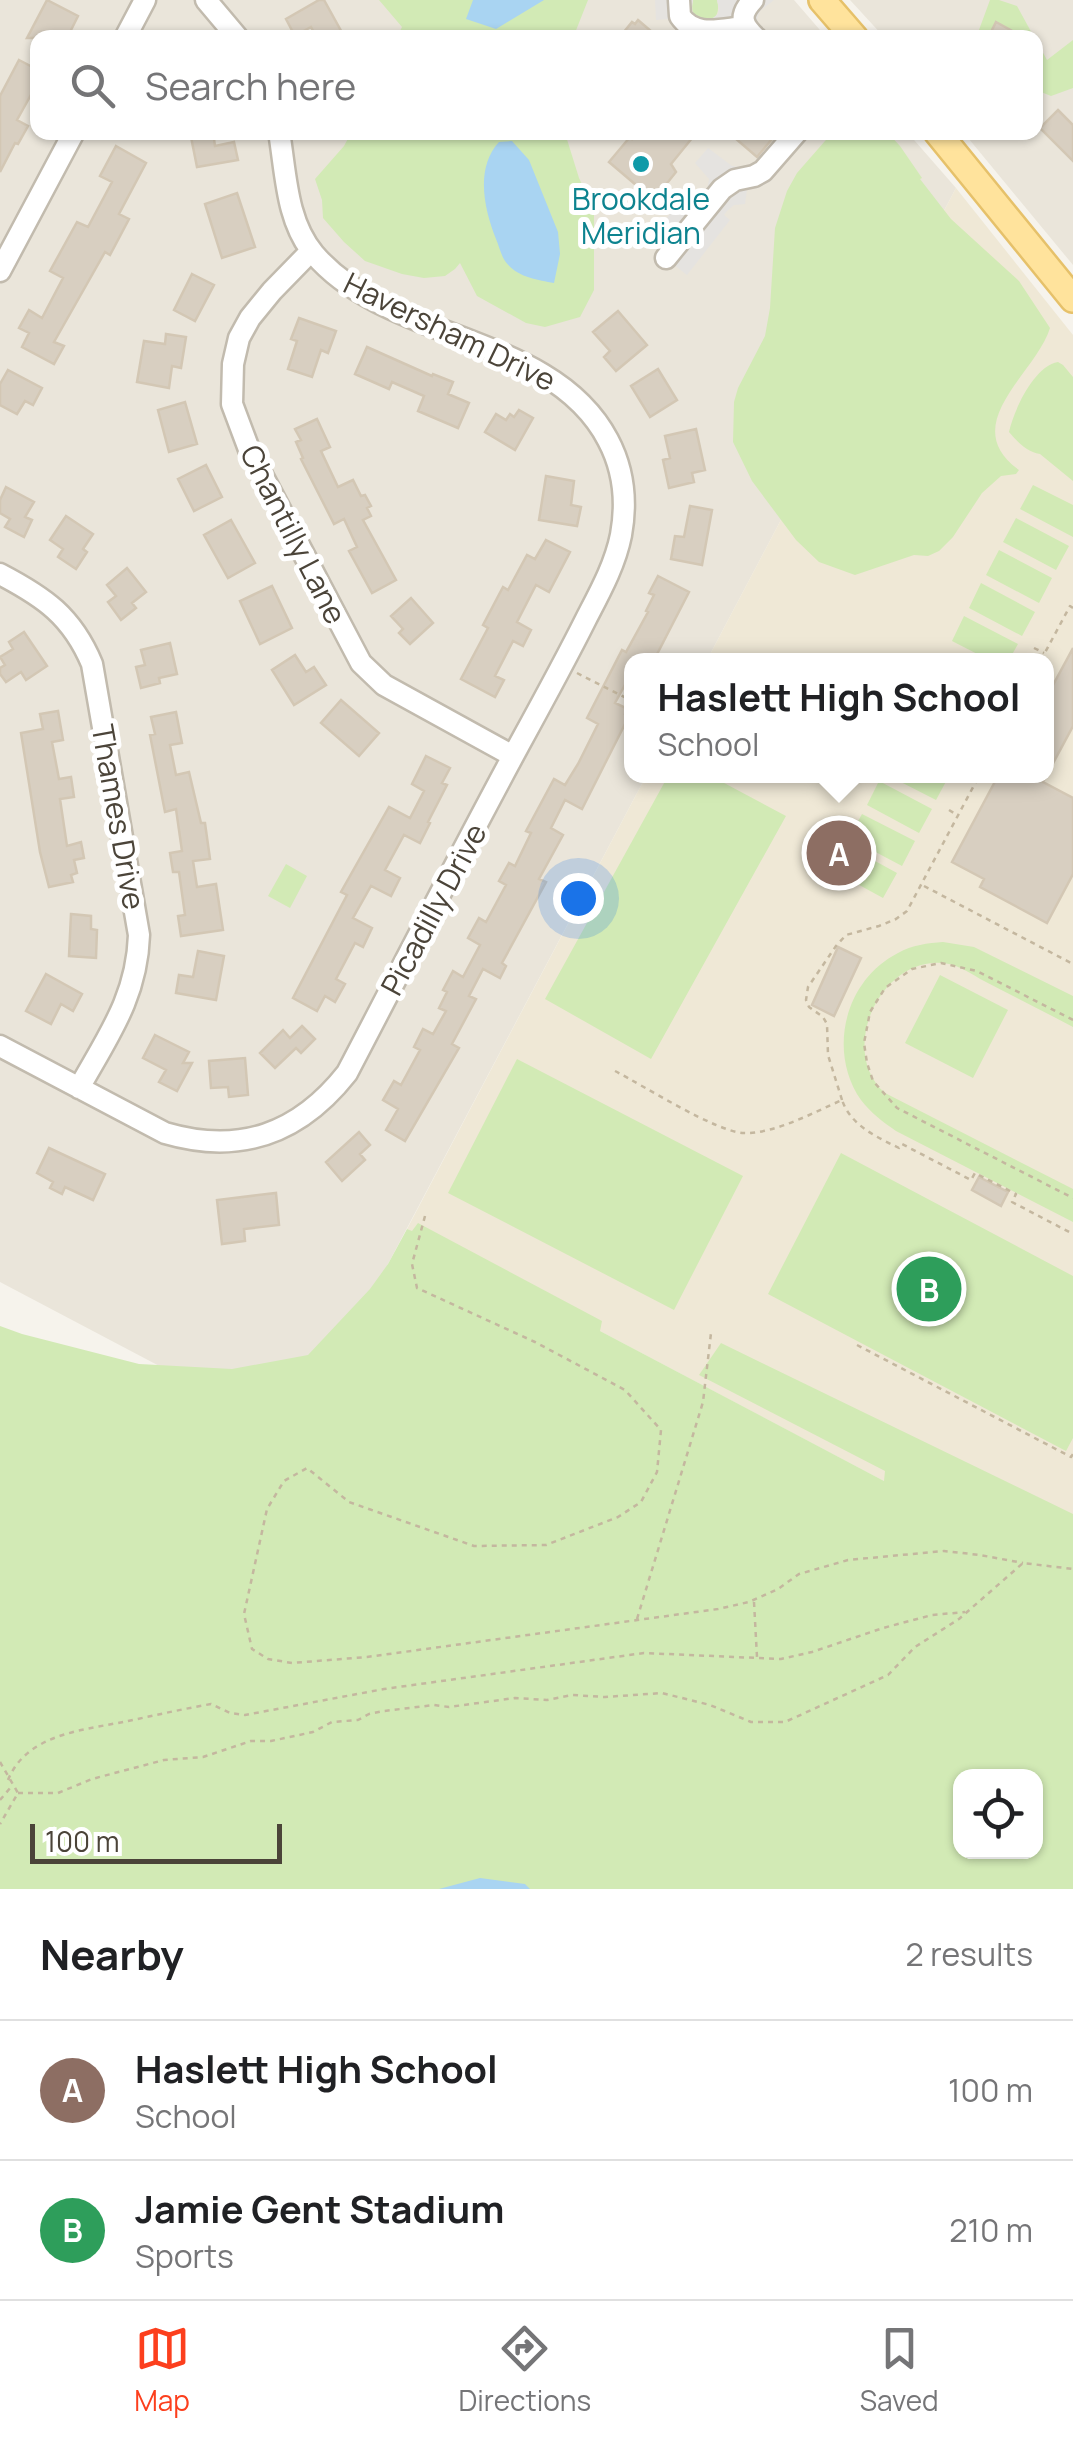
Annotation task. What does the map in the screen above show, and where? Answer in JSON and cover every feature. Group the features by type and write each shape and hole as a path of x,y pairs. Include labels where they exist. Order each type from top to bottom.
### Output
{"main road":[{"path":"822,0 848,30"},
{"path":"944,140 1073,299"}],"street":[{"path":"128,30 145,0"},
{"path":"206,0 231,30"},
{"path":"679,0 680,16 693,30"},
{"path":"706,30 748,14"},
{"path":"0,271 70,140"},
{"name":"Haversham Drive","path":"280,140 295,219 311,251 334,275 354,290 550,377 594,417 620,466"},
{"path":"666,258 722,189 735,180 764,171 790,140"},
{"name":"Chantilly Lane","path":"311,251 272,291 239,338 233,364 232,404 250,452 361,662 384,685 513,756"},
{"name":"Picadilly Drive","path":"0,1046 165,1133 203,1142 261,1136 294,1122 323,1101 347,1073 610,572 623,519 620,466"},
{"name":"Thames Drive","path":"0,574 34,592 59,612 78,636 92,664 139,934 136,970 125,1006 79,1088"}],"path":[{"path":"1046,653 1070,606 1073,608"},
{"path":"1034,648 1043,653"},
{"path":"562,665 624,697"},
{"path":"975,783 907,910 896,919 846,935 808,987 806,1000 828,1024 828,1055 846,1112 869,1133 899,1148 902,1144 971,1180 975,1173 1016,1194 1012,1202 1073,1234"},
{"path":"949,810 958,815"},
{"path":"922,884 1073,964"},
{"path":"1073,1020 977,970 935,963 907,972 885,988 870,1012 864,1043 874,1082 897,1108 1073,1198"},
{"path":"616,1071 718,1126 742,1133 786,1124 842,1100"},
{"path":"425,1216 412,1264 417,1288 535,1342 626,1390 661,1430 657,1472 641,1502 618,1518 546,1544 474,1546 349,1502 307,1468 284,1481 267,1509 244,1614 252,1648 268,1660 348,1658 718,1609 754,1600 799,1574 848,1560 944,1552 1073,1568"},
{"path":"637,1620 703,1402 710,1333"},
{"path":"858,1345 1071,1458 1073,1454"},
{"path":"18,1793 58,1792 164,1760 203,1757 250,1741 271,1741 312,1732 332,1722 358,1720 384,1710 434,1705 662,1693 710,1705 751,1722 785,1722 888,1675 915,1648 968,1612 1023,1563"},
{"path":"754,1600 757,1657"},
{"path":"8,1780 14,1766 32,1749 62,1734 212,1704 245,1715 384,1689 644,1653 781,1659 932,1615 968,1612"},
{"path":"0,1762 18,1793"},
{"path":"0,1800 12,1786"},
{"path":"0,1824 18,1793"}],"shaded area":[{"path":"0,0 794,0 820,30 30,30 30,140 914,140 956,188 711,653 624,653 624,783 642,783 296,1438 0,1282"},
{"path":"655,0 693,0 694,17 709,21 718,14 717,0 774,0 760,11 760,30 680,30 669,19 656,20"},
{"path":"850,0 1073,0 1073,265 970,140 1043,140 1043,30 878,30"},
{"path":"778,140 804,140 771,181 747,190 745,204 734,205 727,211 724,215 730,220 687,275 673,264 665,269 657,262 661,254 647,243 690,189 701,197 707,192 709,179 695,163 708,148 732,166 745,168 756,164"},
{"path":"956,188 1073,335 1073,1581 407,1229 642,783 1054,783 1054,653 711,653"}],"green space":[{"path":"379,0 588,0 576,30 400,30"},
{"path":"693,0 717,0 716,16 705,22 700,20 692,10"},
{"path":"990,0 999,0 1017,6 1030,30 979,30"},
{"path":"1073,40 1073,88 1051,96 1043,93 1043,53 1047,60"},
{"path":"347,140 567,140 594,210 594,290 580,317 545,327 526,323 477,296 460,263 445,276 424,278 365,261 323,218 315,179"},
{"path":"826,140 894,140 951,219 1019,281 1050,328 997,417 995,435 1002,453 1019,470 1016,474 1001,476 982,493 939,551 928,556 914,555 855,575 819,562 796,540 752,481 733,442 738,388 765,336 775,228 797,173"},
{"path":"1058,362 1073,377 1073,481 1040,454 1022,446 1009,432 1020,401 1033,380"},
{"path":"1033,485 1073,505 1073,537 1020,509"},
{"path":"1016,518 1069,546 1056,570 1003,542"},
{"path":"999,550 1052,578 1039,603 986,575"},
{"path":"981,583 1035,612 1022,636 969,608"},
{"path":"964,616 1018,644 1013,653 975,653 952,641"},
{"path":"664,783 724,783 786,816 651,1059 545,999"},
{"path":"878,783 883,783 932,809 919,833 867,805"},
{"path":"903,783 945,783 936,800"},
{"path":"862,814 915,841 902,866 849,838"},
{"path":"844,844 897,873 883,898 830,869"},
{"path":"286,864 307,876 290,908 268,896"},
{"path":"943,942 974,947 1073,996 1073,1027 958,967 926,964 905,972 874,1007 866,1029 865,1052 871,1074 885,1093 1073,1189 1073,1222 896,1131 865,1105 851,1081 844,1039 854,998 865,980 903,950"},
{"path":"940,975 1008,1010 973,1078 905,1043"},
{"path":"517,1059 743,1176 674,1310 448,1193"},
{"path":"841,1153 1073,1276 1073,1438 1066,1451 768,1294"},
{"path":"418,1223 602,1321 600,1331 884,1481 885,1471 699,1375 721,1343 1073,1514 1073,1889 0,1889 0,1326 139,1364 232,1369 308,1355 370,1289 407,1229 412,1231"}],"water":[{"path":"473,0 544,0 496,29 466,19"},
{"path":"512,141 529,160 558,232 560,254 554,283 515,271 502,256 492,227 485,202 484,176 491,152 499,142"},
{"path":"480,1878 525,1884 530,1889 439,1889"}],"building":[{"path":"47,0 78,16 71,30 31,30"},
{"path":"324,0 341,30 292,30 286,19"},
{"path":"638,20 650,30 626,30 632,22"},
{"path":"996,22 1010,30 992,30"},
{"path":"19,60 30,66 30,96 17,120 28,126 0,172 0,96"},
{"path":"1058,110 1073,125 1073,161 1043,131 1043,125"},
{"path":"192,140 214,140 215,146 234,142 238,160 197,167"},
{"name":"Brookdale Meridian","path":"627,140 690,140 671,164 676,172 656,197 652,193 649,196 609,162"},
{"path":"737,140 771,140 757,157"},
{"path":"116,146 146,163 119,214 129,219 110,255 105,252 54,342 64,346 54,364 22,347 29,333 19,328 29,310 42,318 63,278 50,271 77,222 88,227 112,182 100,176"},
{"path":"237,193 255,247 222,258 205,204"},
{"path":"192,274 214,285 195,321 174,310"},
{"path":"618,311 647,345 616,371 604,357 610,351 593,332"},
{"path":"299,318 336,331 328,353 321,350 312,377 288,369 297,341 291,339"},
{"path":"166,334 186,337 181,368 172,366 169,388 137,382 144,341 165,344"},
{"path":"367,347 453,382 448,394 469,403 458,428 418,411 424,396 392,382 389,389 355,374"},
{"path":"658,369 677,400 650,417 631,386"},
{"path":"8,370 42,388 33,405 25,401 17,414 0,405 0,384"},
{"path":"185,402 197,444 169,452 158,410"},
{"path":"519,410 533,418 515,450 485,432 496,414 506,420"},
{"path":"317,419 330,447 321,451 338,487 353,480 361,496 365,495 371,516 363,520 396,580 372,593 349,551 357,547 344,519 334,524 301,459 296,442 301,440 295,429"},
{"path":"696,429 705,470 692,473 694,482 669,488 663,460 670,458 665,436"},
{"path":"206,465 222,497 194,511 178,479"},
{"path":"546,476 574,481 571,505 581,507 577,526 539,520"},
{"path":"6,487 34,502 25,517 32,520 24,537 5,527 10,519 0,513 0,500"},
{"path":"690,506 712,510 702,565 671,559 675,536 684,537"},
{"path":"66,516 93,534 76,569 58,557 63,549 50,540"},
{"path":"231,520 255,563 228,578 204,535"},
{"path":"546,540 570,552 549,592 536,585 517,622 531,630 523,646 513,641 495,676 504,680 495,697 461,679 488,628 483,625 503,587 508,590 527,555 535,559"},
{"path":"127,568 146,592 132,603 136,608 121,620 108,602 116,596 107,585"},
{"path":"658,576 689,592 658,653 624,653 624,687 615,703 624,707 624,726 582,809 565,800 551,828 563,835 539,879 546,882 502,963 506,966 500,978 483,969 469,996 476,999 452,1044 459,1048 405,1141 386,1130 398,1109 383,1100 394,1081 401,1085 420,1050 414,1047 423,1029 433,1034 446,1011 439,1008 447,992 443,990 453,971 463,977 480,945 468,938 479,918 486,922 506,885 499,881 509,863 515,866 531,833 526,831 554,779 565,785 578,764 598,724 587,718 622,650 626,652 648,612 654,595 649,593"},
{"path":"272,586 292,628 260,644 240,601"},
{"path":"411,598 433,623 410,644 391,616"},
{"path":"24,632 47,666 26,680 21,672 6,682 0,674 5,665 0,657 13,649 9,642"},
{"path":"170,643 177,674 141,688 136,667 145,665 141,650"},
{"path":"1073,648 1073,726 1054,761 1054,683"},
{"path":"295,655 306,672 314,667 326,685 294,705 272,670"},
{"path":"341,700 379,733 359,756 321,723"},
{"path":"58,711 63,740 52,742 59,779 71,777 74,797 60,799 67,846 81,842 84,858 74,860 77,873 71,875 73,882 49,887 21,733 43,729 40,714"},
{"path":"176,712 182,743 170,745 176,775 189,772 201,823 205,823 210,859 193,861 197,887 216,884 223,930 181,936 178,916 185,915 179,872 173,872 170,853 182,851 176,809 165,812 150,735 155,734 151,717"},
{"path":"426,756 450,768 442,783 447,785 420,843 404,835 385,870 400,878 391,896 371,886 353,918 372,928 363,947 355,943 336,979 345,984 335,1002 325,996 317,1011 293,998 347,895 341,892 389,807 410,818 424,791 412,784"},
{"path":"994,783 1045,783 1073,798 1073,874 1047,923 980,887 984,879 952,862"},
{"path":"71,914 91,916 91,929 97,930 96,958 69,956"},
{"path":"838,947 861,958 834,1016 812,1005"},
{"path":"198,951 224,956 216,1000 176,993 179,975 193,977"},
{"path":"46,974 82,994 73,1011 61,1004 51,1024 26,1011"},
{"path":"302,1026 315,1039 301,1053 296,1048 275,1068 260,1053 283,1030 290,1038"},
{"path":"155,1035 189,1052 183,1063 192,1063 177,1091 159,1082 166,1070 143,1058"},
{"path":"245,1058 248,1095 229,1097 228,1087 211,1088 209,1061"},
{"path":"359,1132 370,1145 360,1154 365,1160 342,1181 326,1162"},
{"path":"49,1148 105,1174 93,1200 65,1187 62,1194 50,1188 53,1182 37,1173"},
{"path":"979,1177 1008,1192 1001,1206 972,1190"},
{"path":"276,1193 279,1225 244,1229 245,1241 222,1244 217,1200"}],"place":[{"name":"Brookdale Meridian","path":"641,164"},
{"name":"Haslett High School","path":"839,853"},
{"name":"Jamie Gent Stadium","path":"929,1289"}]}
